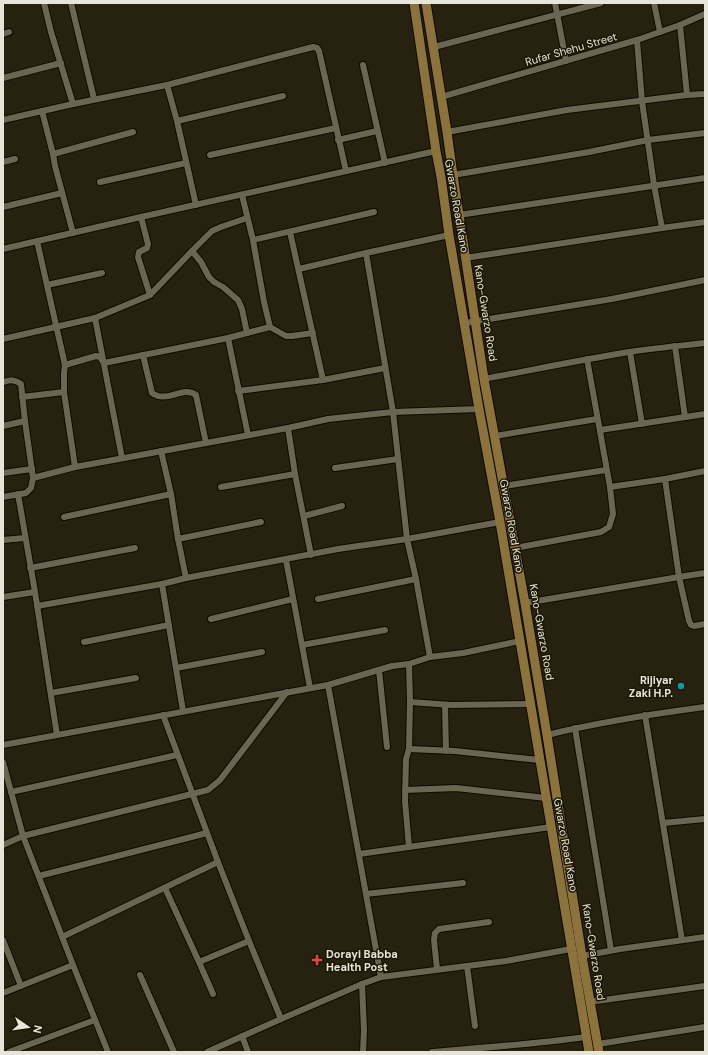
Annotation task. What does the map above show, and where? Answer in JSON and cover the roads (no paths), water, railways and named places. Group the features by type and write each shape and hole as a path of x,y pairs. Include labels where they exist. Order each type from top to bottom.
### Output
{"main road":[{"name":"Gwarzo Road Kano","path":"414,3 436,151 479,409 500,522 589,1052"},
{"name":"Kano-Gwarzo Road","path":"426,3 434,47 484,380 525,603 589,1002 598,1048"},
{"path":"562,893 571,890"}],"street":[{"path":"44,3 51,32 73,104"},
{"path":"71,3 94,99"},
{"path":"555,3 566,61"},
{"path":"434,47 601,3"},
{"path":"654,3 660,32"},
{"name":"Rufar Shehu Street","path":"441,97 637,40 680,25 705,14"},
{"path":"680,25 687,95"},
{"path":"637,40 642,101 654,185 662,228"},
{"path":"3,120 94,99 167,85 313,47 317,48 319,51 346,171"},
{"path":"3,78 61,63"},
{"path":"362,65 385,163"},
{"path":"167,85 177,121 196,205"},
{"path":"447,132 567,110 705,94"},
{"path":"177,121 284,96"},
{"path":"42,111 73,233"},
{"path":"210,155 336,128"},
{"path":"338,140 378,131"},
{"path":"53,154 133,132"},
{"path":"453,175 589,152 648,140 705,133"},
{"path":"3,249 436,151"},
{"path":"3,162 15,159"},
{"path":"100,182 186,163"},
{"path":"459,215 705,178"},
{"path":"3,207 62,193"},
{"path":"242,195 253,240 270,327"},
{"path":"253,240 374,212"},
{"path":"141,217 148,244 147,248 139,252 138,257 150,295"},
{"path":"3,339 95,318 150,295 212,231 247,218"},
{"path":"465,258 705,222"},
{"path":"290,232 324,380"},
{"path":"299,269 450,235"},
{"path":"37,241 65,365 64,392 75,467"},
{"path":"192,251 201,262 209,277 238,300 242,309 247,333"},
{"path":"366,253 393,412 407,539 430,657"},
{"path":"47,285 102,273"},
{"path":"465,323 612,299 705,280"},
{"path":"95,318 122,458"},
{"path":"104,363 228,338 270,327 286,336 313,333"},
{"path":"228,338 248,435"},
{"path":"484,380 587,359 705,343"},
{"path":"675,346 685,417"},
{"path":"630,352 642,424"},
{"path":"143,355 152,393 165,397 188,391 196,395 206,443"},
{"path":"65,365 98,356 104,363"},
{"path":"515,548 602,532 609,527 613,514 610,487 587,359"},
{"path":"238,391 324,380 385,368"},
{"path":"3,382 12,380 21,384 33,478 30,488 26,493 3,497"},
{"path":"22,397 64,392"},
{"path":"33,478 75,467 288,428 328,419 393,412 479,409"},
{"path":"600,430 705,414"},
{"path":"495,436 597,419"},
{"path":"3,426 25,421"},
{"path":"288,428 310,555"},
{"path":"161,451 171,494 186,578"},
{"path":"335,468 398,460"},
{"path":"3,473 32,469"},
{"path":"504,486 606,470"},
{"path":"610,487 705,471"},
{"path":"221,487 295,474"},
{"path":"664,479 679,577 689,621 691,625 694,626 705,624"},
{"path":"18,494 57,735"},
{"path":"64,517 171,494"},
{"path":"304,516 342,506"},
{"path":"178,539 262,522"},
{"path":"37,606 162,584 186,578 338,549 407,539 500,522"},
{"path":"3,540 25,538"},
{"path":"30,568 135,548"},
{"path":"286,560 310,688"},
{"path":"525,603 705,573"},
{"path":"318,599 416,579"},
{"path":"162,584 183,711"},
{"path":"3,597 35,592"},
{"path":"211,618 293,599"},
{"path":"84,642 169,625"},
{"path":"302,645 385,630"},
{"path":"3,745 328,685 392,666 409,664 430,657 463,653 520,641"},
{"path":"176,668 262,652"},
{"path":"409,664 409,749 406,760 405,790 409,847"},
{"path":"379,670 387,747"},
{"path":"50,693 136,678"},
{"path":"328,685 381,977"},
{"path":"3,845 24,836 208,790 220,780 287,692"},
{"path":"410,702 445,705 530,704"},
{"path":"445,705 446,751"},
{"path":"547,735 575,728 645,715 705,707"},
{"path":"163,715 218,862 281,1018"},
{"path":"645,715 682,940"},
{"path":"575,728 611,950"},
{"path":"409,749 540,760"},
{"path":"11,792 177,755"},
{"path":"3,762 24,836 108,1052"},
{"path":"405,790 456,788 546,798"},
{"path":"663,823 705,819"},
{"path":"359,854 551,827"},
{"path":"39,876 207,833"},
{"path":"62,937 218,862"},
{"path":"366,894 463,884"},
{"path":"165,888 213,994"},
{"path":"437,969 434,940 435,933 439,929 489,922"},
{"path":"582,956 611,950 705,937"},
{"path":"3,940 21,986"},
{"path":"199,962 249,941"},
{"path":"207,1052 281,1018 381,977 466,966 571,949"},
{"path":"3,993 73,965"},
{"path":"466,966 475,1026"},
{"path":"140,975 174,1052"},
{"path":"362,984 364,1030 363,1052"},
{"path":"589,1002 705,986"},
{"path":"9,1052 95,1020"},
{"path":"598,1048 705,1028"},
{"path":"242,1036 248,1052"},
{"path":"432,1052 459,1051 586,1037"}],"place":[{"name":"Rijiyar Zaki H.P.","path":"681,686"},
{"name":"Dorayi Babba Health Post","path":"317,960"}]}
